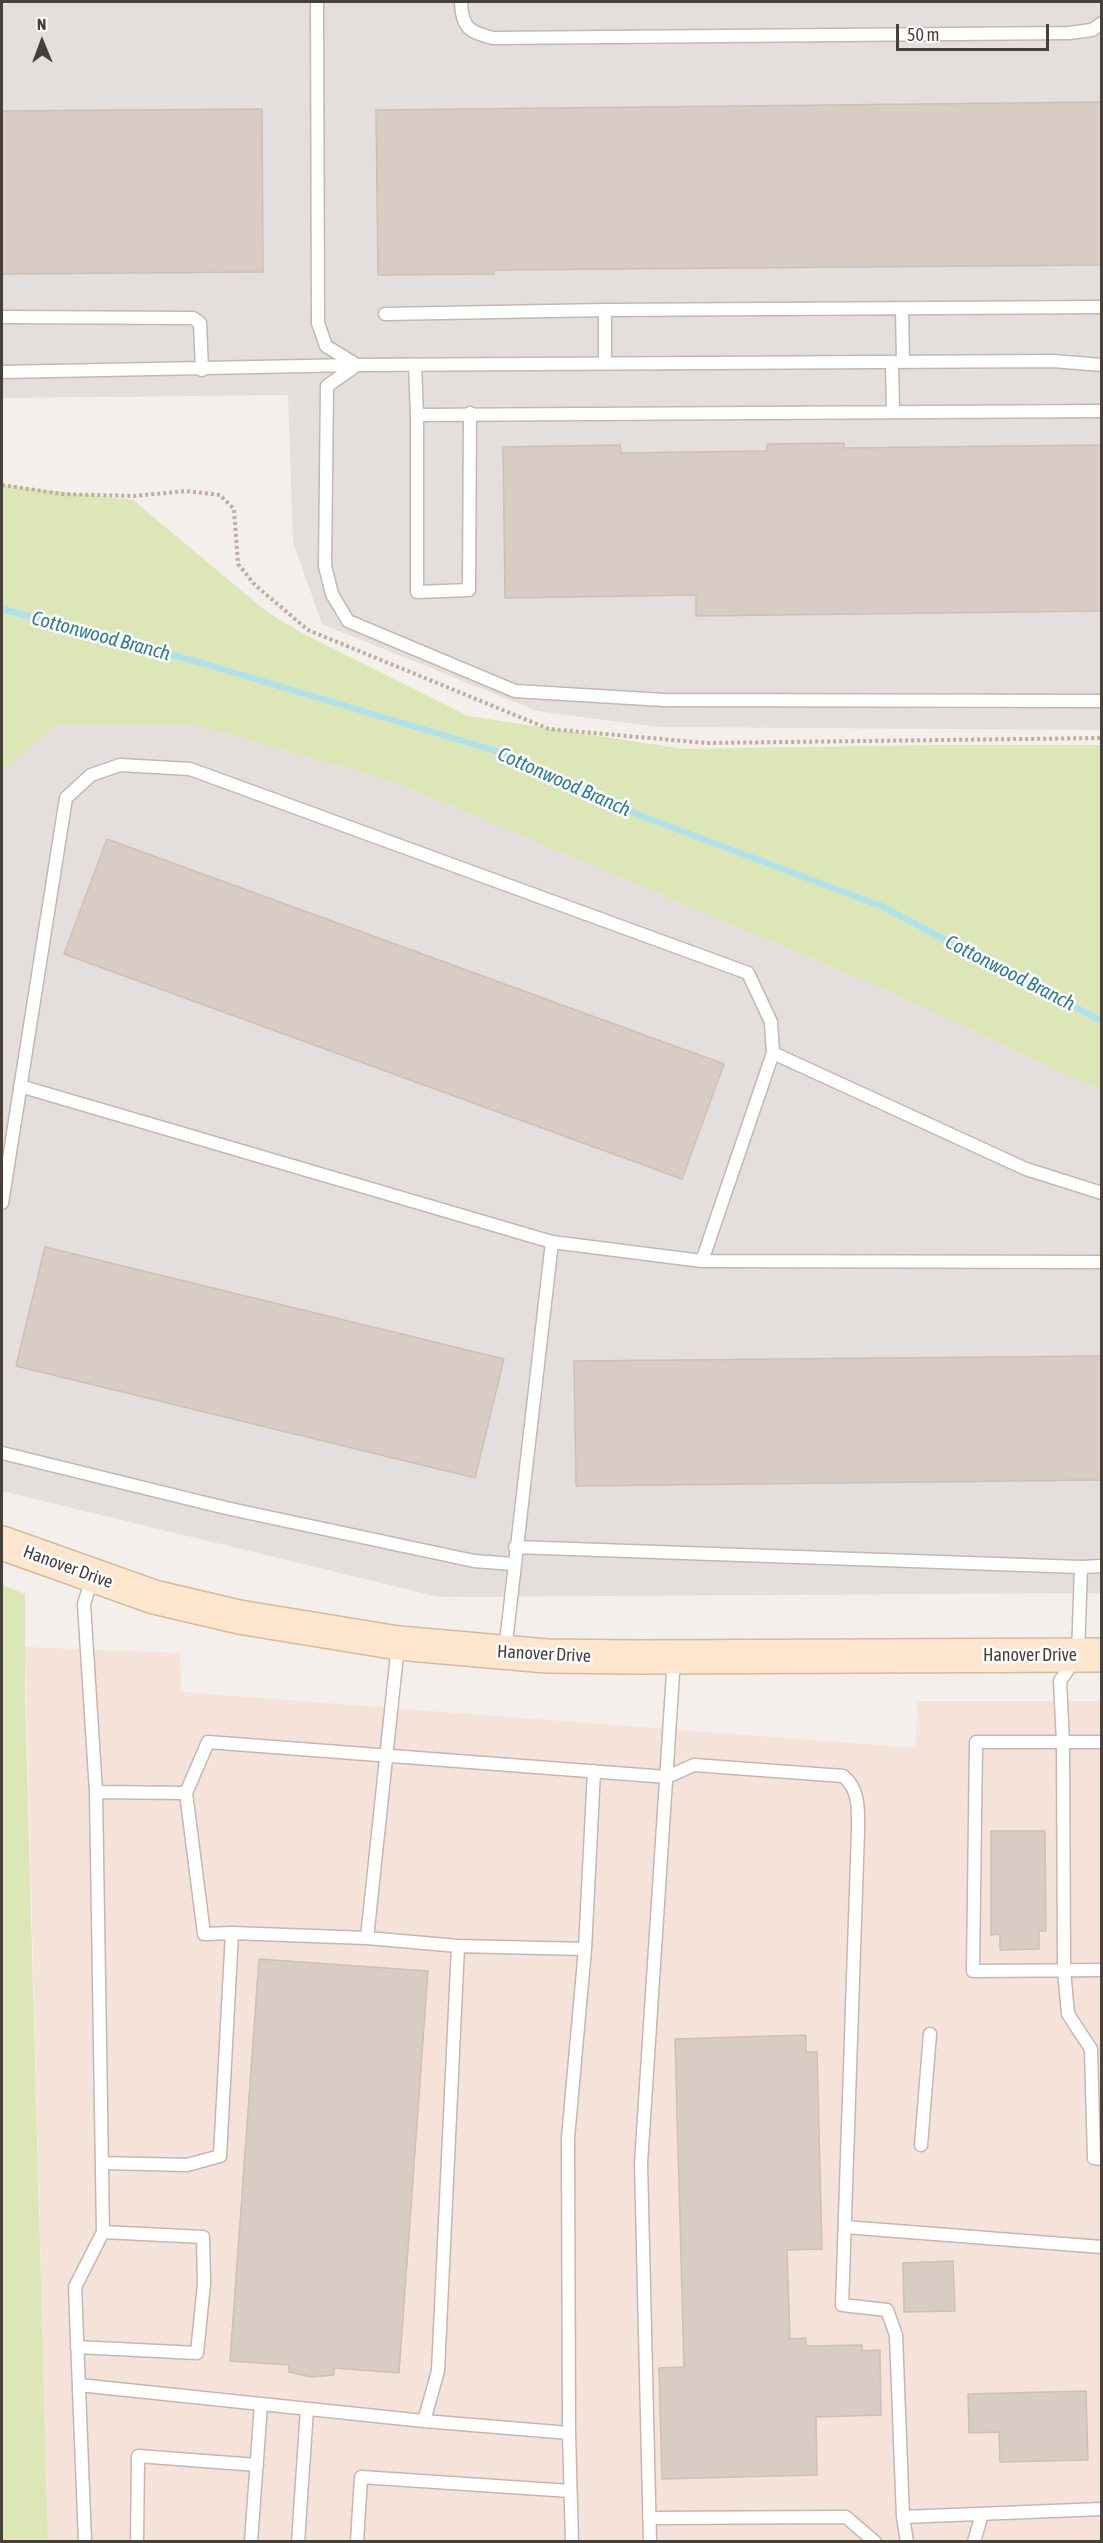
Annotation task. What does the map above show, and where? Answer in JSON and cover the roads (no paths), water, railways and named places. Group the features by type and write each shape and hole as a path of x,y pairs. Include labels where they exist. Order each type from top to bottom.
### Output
{"street":[{"name":"Hanover Drive","path":"2,1543 154,1597 239,1617 398,1643 504,1653 674,1657 1090,1655"}],"lane":[{"path":"317,2 318,323 326,346 357,365"},
{"path":"461,2 464,22 474,33 493,38 1069,33 1092,30 1101,23"},
{"path":"385,314 605,310 1101,307"},
{"path":"893,411 902,308"},
{"path":"605,310 605,364"},
{"path":"2,317 193,318 200,323 202,331 202,370"},
{"path":"2,372 202,370 357,365 1053,361 1101,365"},
{"path":"357,365 327,386 325,567 332,594 348,621 515,691 664,700 1101,701"},
{"path":"415,365 417,592 469,590 470,413"},
{"path":"417,415 1101,411"},
{"path":"2,1203 66,798 91,775 120,765 190,768 748,973 771,1022 772,1053 702,1261"},
{"path":"772,1053 1026,1169 1101,1193"},
{"path":"20,1086 552,1242 702,1261 1101,1262"},
{"path":"504,1653 552,1242"},
{"path":"2,1454 237,1510 474,1561 513,1564"},
{"path":"516,1547 1101,1566"},
{"path":"1081,1567 1090,1655 1060,1681 1063,1742 1064,1970 1068,2014 1091,2049 1094,2158 1101,2158"},
{"path":"85,2541 75,2287 104,2232 96,1792 84,1604 93,1577"},
{"path":"367,1938 398,1643"},
{"path":"650,2541 641,2163 674,1657"},
{"path":"585,1949 458,1946 367,1938 204,1934 186,1793 208,1742 667,1777 694,1765 843,1776 853,1783 858,1803 858,1831 842,2305 887,2310 896,2335 903,2517 907,2541"},
{"path":"1101,1742 976,1742 973,1971 1101,1970"},
{"path":"572,2541 569,2433 568,2138 585,1949 594,1771"},
{"path":"96,1792 186,1793"},
{"path":"102,2163 188,2165 220,2156 232,1933"},
{"path":"424,2421 438,2371 458,1946"},
{"path":"921,2145 930,2034"},
{"path":"845,2227 1101,2247"},
{"path":"77,2348 196,2353 204,2284 203,2237 104,2232"},
{"path":"79,2385 424,2421 569,2433"},
{"path":"251,2541 261,2404"},
{"path":"298,2541 307,2409"},
{"path":"137,2541 138,2456 257,2465"},
{"path":"357,2541 361,2477 570,2491"},
{"path":"903,2517 1101,2509"},
{"path":"974,2541 982,2514"},
{"path":"650,2518 846,2517 875,2541"}],"waterway":[{"name":"Cottonwood Branch","path":"2,609 205,664 496,751 639,815 881,906 1102,1021"}]}
